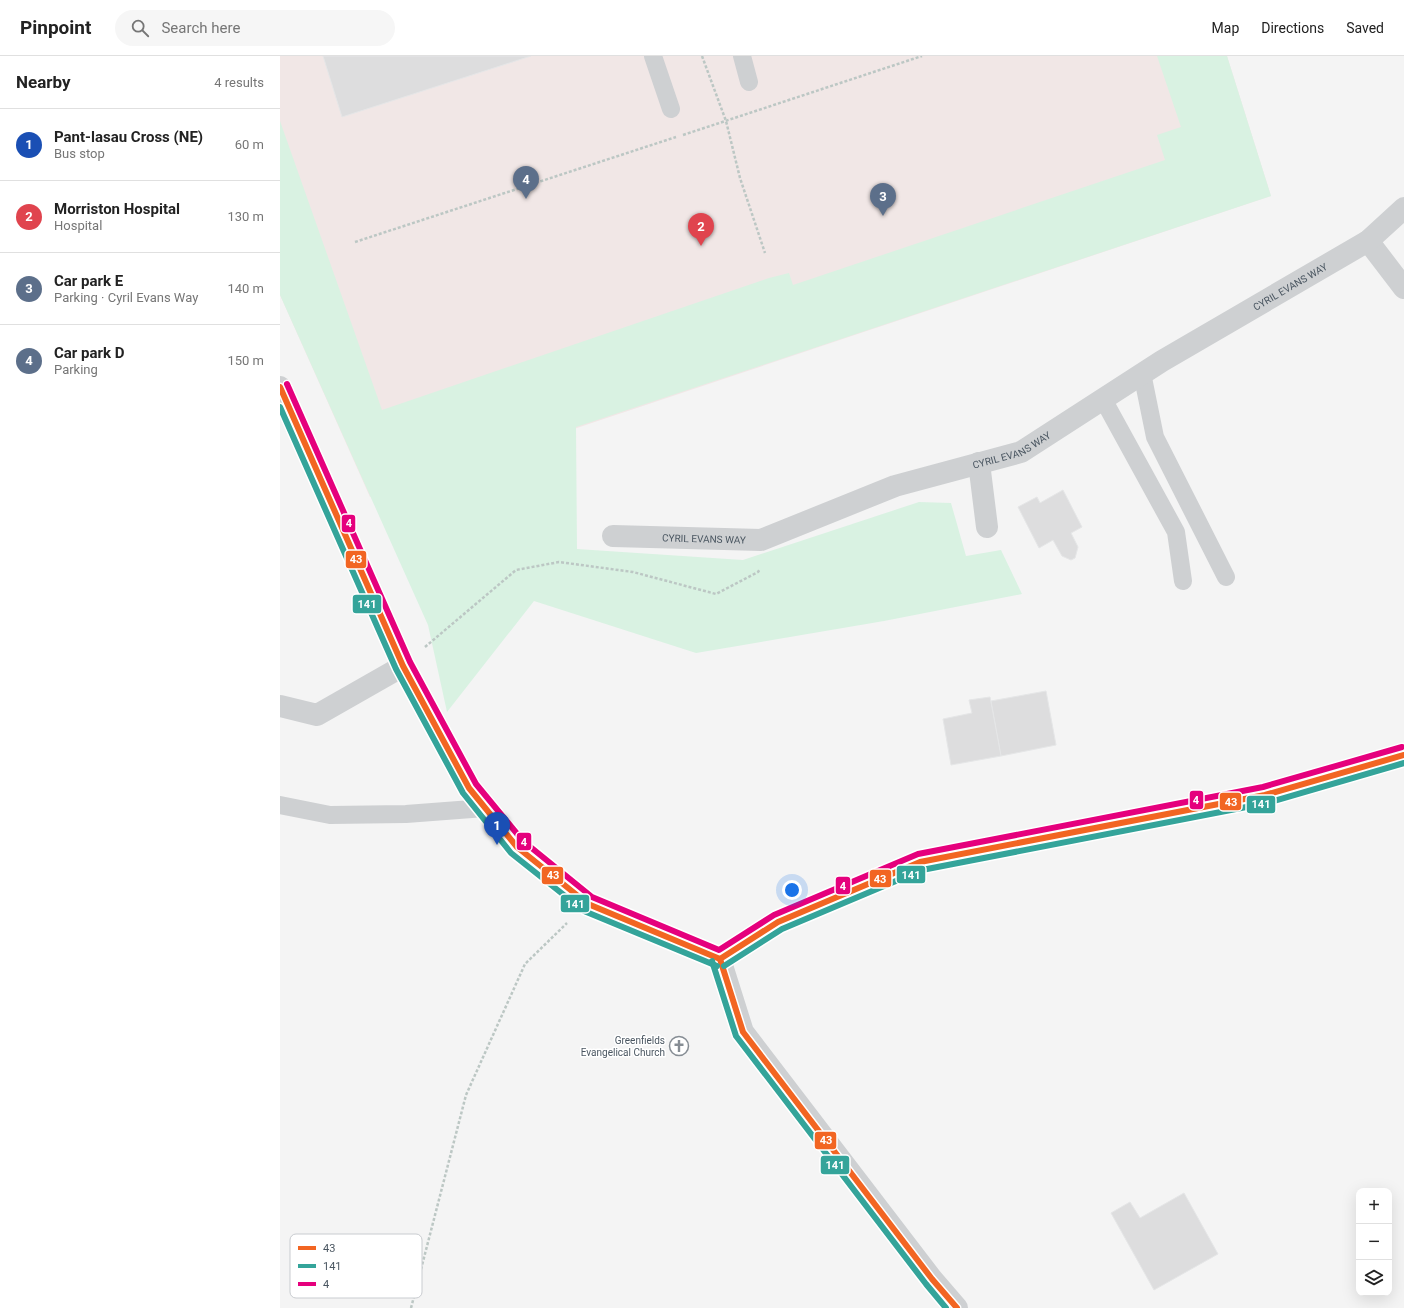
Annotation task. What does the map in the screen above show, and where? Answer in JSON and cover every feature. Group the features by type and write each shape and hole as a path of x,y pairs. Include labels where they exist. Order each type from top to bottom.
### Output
{"street":[{"name":"CYRIL EVANS WAY","path":"613,536 761,540 895,486 1021,452 1142,373 1368,241 1404,208"},
{"path":"1368,241 1404,288"},
{"path":"280,388 403,666 470,788 517,847 588,904 720,959 743,1032 932,1279 957,1308"},
{"path":"979,463 987,527"},
{"path":"280,706 316,715 403,666"},
{"path":"720,959 778,922 920,862 1265,795 1404,755"}],"lane":[{"path":"653,56 671,109"},
{"path":"742,56 749,82"},
{"path":"1142,373 1156,437 1226,576"},
{"path":"1103,399 1176,532 1183,581"},
{"path":"280,805 330,815 406,814 485,808"}],"path":[{"path":"702,56 726,121 740,178 765,253"},
{"path":"355,242 922,56"},
{"path":"403,666 516,570 559,562 633,572 716,594 758,572 762,567"},
{"path":"422,1265 466,1095 525,964 588,904"},
{"path":"411,1308 414,1298"}],"shaded area":[{"path":"280,56 1227,56 1271,196 370,497 280,295"}],"green space":[{"path":"1157,56 1227,56 1271,196 576,427 577,549 743,560 919,502 951,503 966,556 1001,550 1022,594 884,621 696,653 534,601 447,712 428,625 280,295 280,121 382,410 769,278 789,273 793,285 1165,160 1157,135 1181,127"}],"building":[{"path":"323,56 531,56 342,117"},
{"path":"1063,490 1082,527 1071,533 1078,547 1075,558 1071,560 1062,556 1053,540 1039,548 1018,507 1037,497 1040,503"},
{"path":"1046,691 1056,745 1001,756 991,701"},
{"path":"990,697 1001,756 951,765 943,719 972,713 969,700"},
{"path":"1184,1193 1218,1254 1154,1290 1111,1213 1130,1202 1140,1218"}],"transit line":[{"name":"4","path":"287,384 410,662 476,784 523,841 592,897 719,950 774,915 918,854 1263,787 1402,747"},
{"name":"43","path":"280,387 403,666 469,788 517,847 588,904 720,959"},
{"name":"141","path":"280,407 396,669 463,793 511,853 584,911 717,966"},
{"name":"43","path":"720,959 778,922 920,862 1265,795 1404,755"},
{"name":"141","path":"724,966 782,929 922,870 1267,803 1404,763"},
{"name":"43","path":"720,959 743,1032 932,1279 957,1308"},
{"name":"141","path":"712,961 736,1036 946,1308"}],"place":[{"name":"Car park D","path":"526,199"},
{"name":"Car park E","path":"883,216"},
{"name":"Morriston Hospital","path":"701,246"},
{"name":"Pant-lasau Cross (NE)","path":"497,845"},
{"name":"Greenfields Evangelical Church","path":"679,1046"}]}
